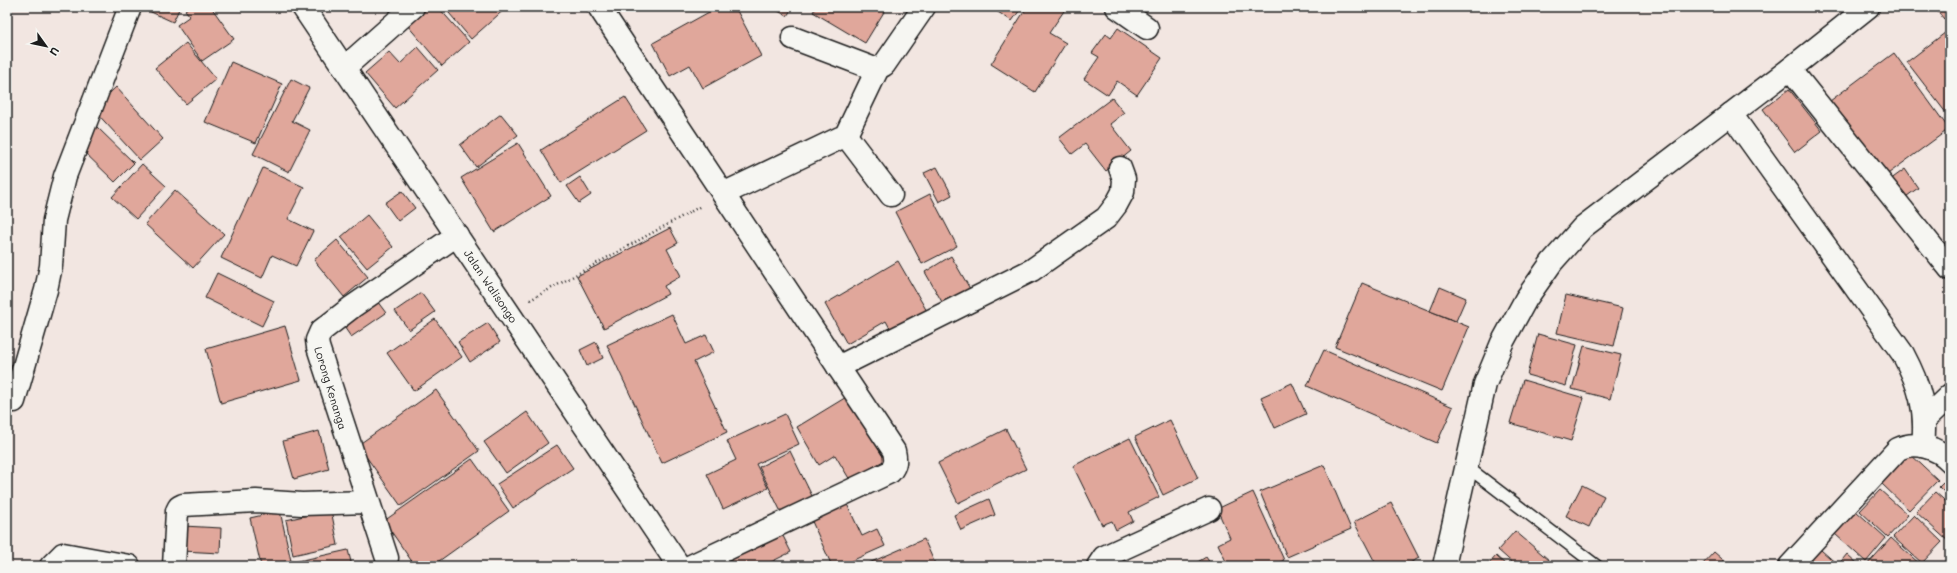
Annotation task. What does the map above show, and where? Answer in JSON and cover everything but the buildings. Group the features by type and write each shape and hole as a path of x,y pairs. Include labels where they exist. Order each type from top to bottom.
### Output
{"street":[{"path":"14,401 46,290 51,266 54,220 65,176 130,7"},
{"name":"Jalan Walisongo","path":"303,7 679,566"},
{"path":"344,68 413,7"},
{"path":"599,7 894,451 895,466 890,472 691,566"},
{"path":"793,38 872,68 878,68 884,65 924,7"},
{"path":"1117,7 1147,28"},
{"path":"1444,566 1485,384 1496,357 1526,299 1552,262 1583,227 1790,69 1868,7"},
{"path":"845,137 878,68"},
{"path":"1790,69 1950,269"},
{"path":"1731,114 1903,354 1919,391 1925,418 1923,446"},
{"path":"723,194 840,138 845,137 850,140 891,195"},
{"path":"838,367 1032,270 1106,218 1116,205 1123,192 1124,179 1120,168"},
{"name":"Lorong Kenanga","path":"387,558 318,347 317,337 321,331 352,307 457,235"},
{"path":"1925,418 1950,395"},
{"path":"1790,566 1898,449 1910,444 1923,446 1935,451 1950,461"},
{"path":"174,566 177,511 179,507 183,505 256,501 302,504 368,502"},
{"path":"1098,566 1104,557 1209,509"},
{"path":"51,566 63,554 128,566"}],"lane":[{"path":"1466,466 1597,566"}],"path":[{"path":"508,311 723,194"}]}
